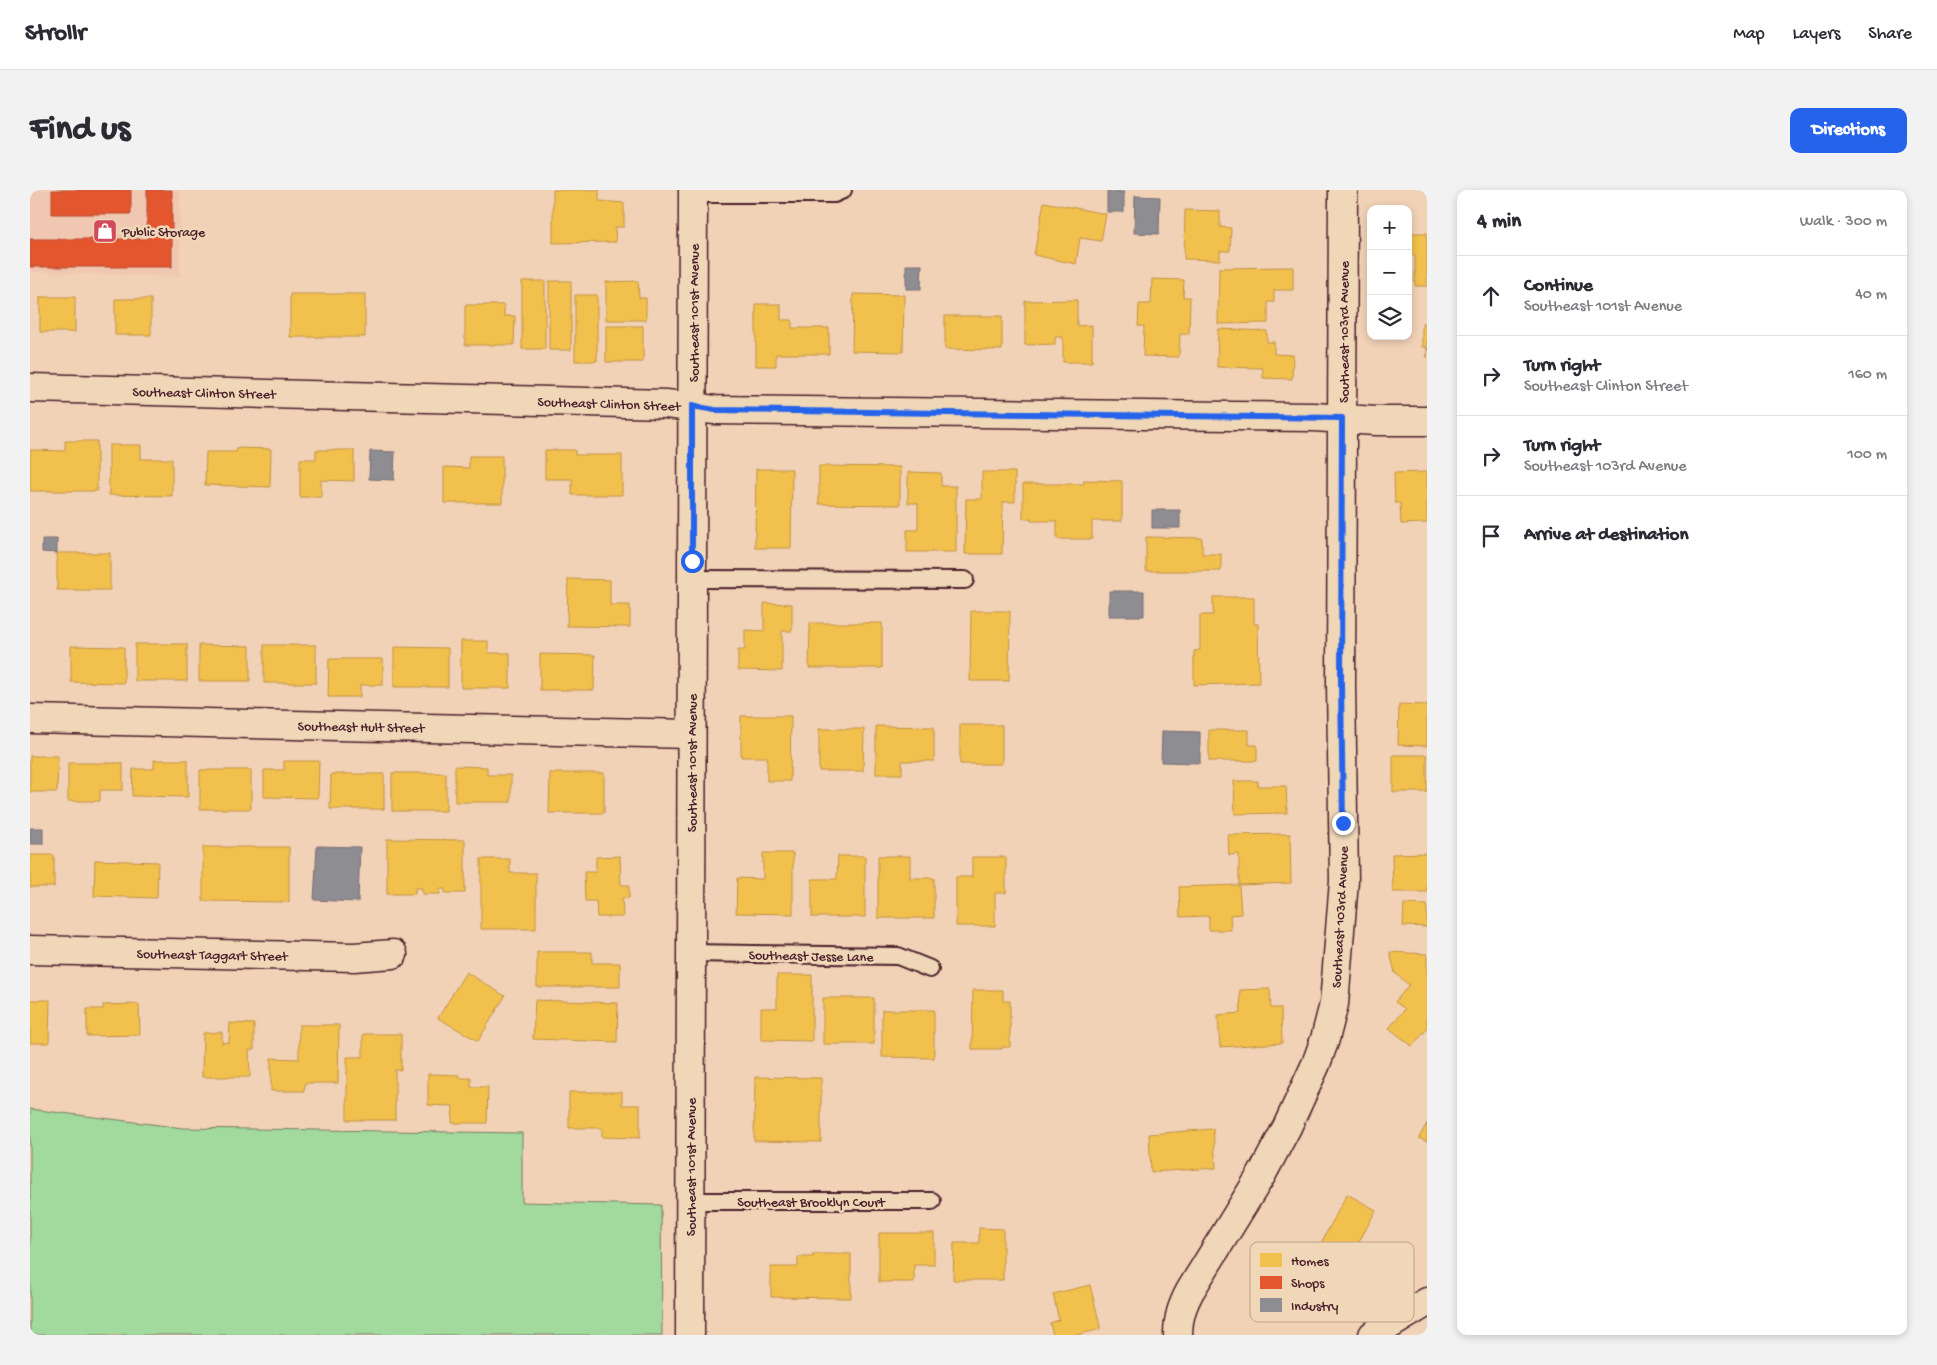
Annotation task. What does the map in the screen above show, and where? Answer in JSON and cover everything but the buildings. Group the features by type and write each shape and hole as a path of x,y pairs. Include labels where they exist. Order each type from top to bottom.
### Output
{"street":[{"name":"Southeast 103rd Avenue","path":"1178,1335 1178,1324 1182,1306 1262,1174 1291,1118 1326,1039 1334,1004 1344,881 1341,684 1343,190"},
{"name":"Southeast 101st Avenue","path":"690,1335 693,192"},
{"name":"Southeast Clinton Street","path":"30,388 666,404 715,410 1342,418 1427,421"},
{"name":"Southeast Hult Street","path":"30,719 691,734"},
{"name":"Southeast Taggart Street","path":"30,950 354,957 393,954"},
{"path":"1414,1310 1427,1302"},
{"path":"1373,1335 1394,1322"}],"lane":[{"path":"693,192 834,194 842,190"},
{"path":"692,579 965,580"},
{"name":"Southeast Jesse Lane","path":"691,954 898,956 930,969"},
{"name":"Southeast Brooklyn Court","path":"690,1200 932,1201"}],"shaded area":[{"name":"Public Storage","path":"30,190 180,190 180,277 30,272"}],"green space":[{"path":"30,1109 183,1128 522,1133 522,1202 661,1205 662,1335 30,1335"}],"place":[{"name":"Public Storage","path":"105,231"}],"route":[{"path":"692,561 692,406 715,410 1342,418 1341,684 1343,823"}]}
